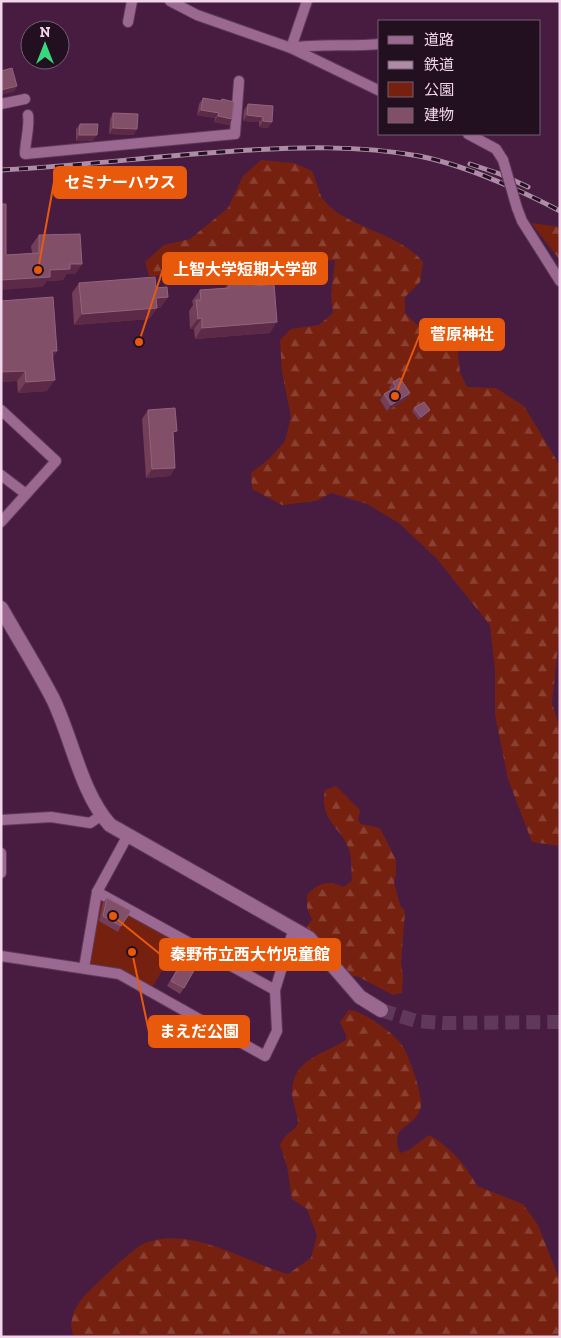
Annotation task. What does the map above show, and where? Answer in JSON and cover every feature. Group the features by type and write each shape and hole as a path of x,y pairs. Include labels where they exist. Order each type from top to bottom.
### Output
{"street":[{"path":"128,22 132,1"},
{"path":"170,1 198,15 291,48 378,90"},
{"path":"291,48 307,1"},
{"path":"291,48 310,44 357,46 378,44"},
{"path":"28,115 29,122 24,139 24,154 235,134 239,80"},
{"path":"1,104 25,99"},
{"path":"470,135 496,149 503,160 522,221 560,281"},
{"path":"1,410 56,461 1,522"},
{"path":"1,475 26,494"},
{"path":"1,608 52,699 91,796 110,825 294,928 316,946 335,971 360,997 382,1010"},
{"path":"1,820 51,817 90,822 102,815"},
{"path":"84,968 97,892 128,835"},
{"path":"1,854 1,873"},
{"path":"97,892 275,990"},
{"path":"1,956 119,974 265,1056 277,1031 275,990 294,928"}],"green space":[{"path":"261,160 294,163 312,171 322,197 333,209 358,224 399,243 412,251 423,262 420,282 405,297 405,313 416,324 437,331 457,345 460,372 467,387 496,388 524,406 560,466 560,629 552,703 560,728 560,846 532,842 508,779 495,715 495,670 490,625 437,559 399,523 367,504 331,493 316,501 282,505 252,489 251,473 269,459 285,441 291,417 282,372 280,340 291,329 319,325 333,313 331,296 335,260 264,266 252,263 227,267 207,267 175,276 149,276 145,262 164,245 190,239 228,208 243,176"},
{"path":"531,223 560,227 560,260"},
{"path":"336,786 360,810 358,820 361,824 380,828 396,860 394,882 400,905 405,911 401,963 403,976 402,993 393,995 359,977 346,974 309,937 306,927 312,920 307,908 307,895 320,885 333,883 344,887 352,880 349,849 331,822 325,809 325,790"},
{"path":"104,900 178,943 152,988 92,965 89,961 98,902"},
{"path":"349,1010 370,1018 393,1035 402,1045 412,1066 418,1085 421,1106 414,1119 400,1131 397,1143 400,1153 409,1150 429,1135 457,1157 477,1186 523,1204 538,1225 560,1281 560,1337 74,1337 71,1324 72,1318 81,1300 117,1265 145,1243 162,1239 199,1242 218,1247 288,1274 311,1258 317,1235 307,1209 292,1199 287,1166 280,1145 284,1138 298,1124 292,1090 298,1071 312,1058 346,1040 346,1035 340,1022"}],"building":[{"path":"12,68 17,86 1,90 1,71"},
{"path":"203,98 234,102 232,119 218,116 219,113 201,110"},
{"path":"248,104 273,106 272,122 263,121 263,117 247,115"},
{"path":"113,113 138,114 137,129 113,128"},
{"path":"80,124 98,124 97,135 79,135"},
{"path":"1,204 6,204 6,255 39,253 39,235 80,234 82,264 70,264 70,269 50,270 50,277 1,280"},
{"path":"155,277 156,288 167,287 168,297 156,298 157,308 82,314 79,283"},
{"path":"253,281 254,286 274,284 277,322 202,328 202,318 198,319 196,300 201,300 200,290 229,288 229,282"},
{"path":"53,297 57,351 52,351 55,380 26,382 25,371 1,372 1,301"},
{"path":"400,378 410,393 391,405 384,394 396,387 393,382"},
{"path":"424,402 430,410 421,417 414,408"},
{"path":"175,408 177,431 173,432 175,468 152,469 148,410"},
{"path":"107,898 131,911 121,926 103,916"},
{"path":"191,945 204,953 184,988 171,981"}],"tunnel":[{"path":"381,1010 416,1021 443,1023 560,1022"}],"railway":[{"path":"1,170 258,150 304,148 373,150 419,156 456,166 509,186 560,211"},
{"path":"470,164 500,174 528,187"}],"place":[{"name":"セミナーハウス","path":"38,270"},
{"name":"上智大学短期大学部","path":"139,342"},
{"name":"菅原神社","path":"395,396"},
{"name":"秦野市立西大竹児童館","path":"113,916"},
{"name":"まえだ公園","path":"132,952"}]}
